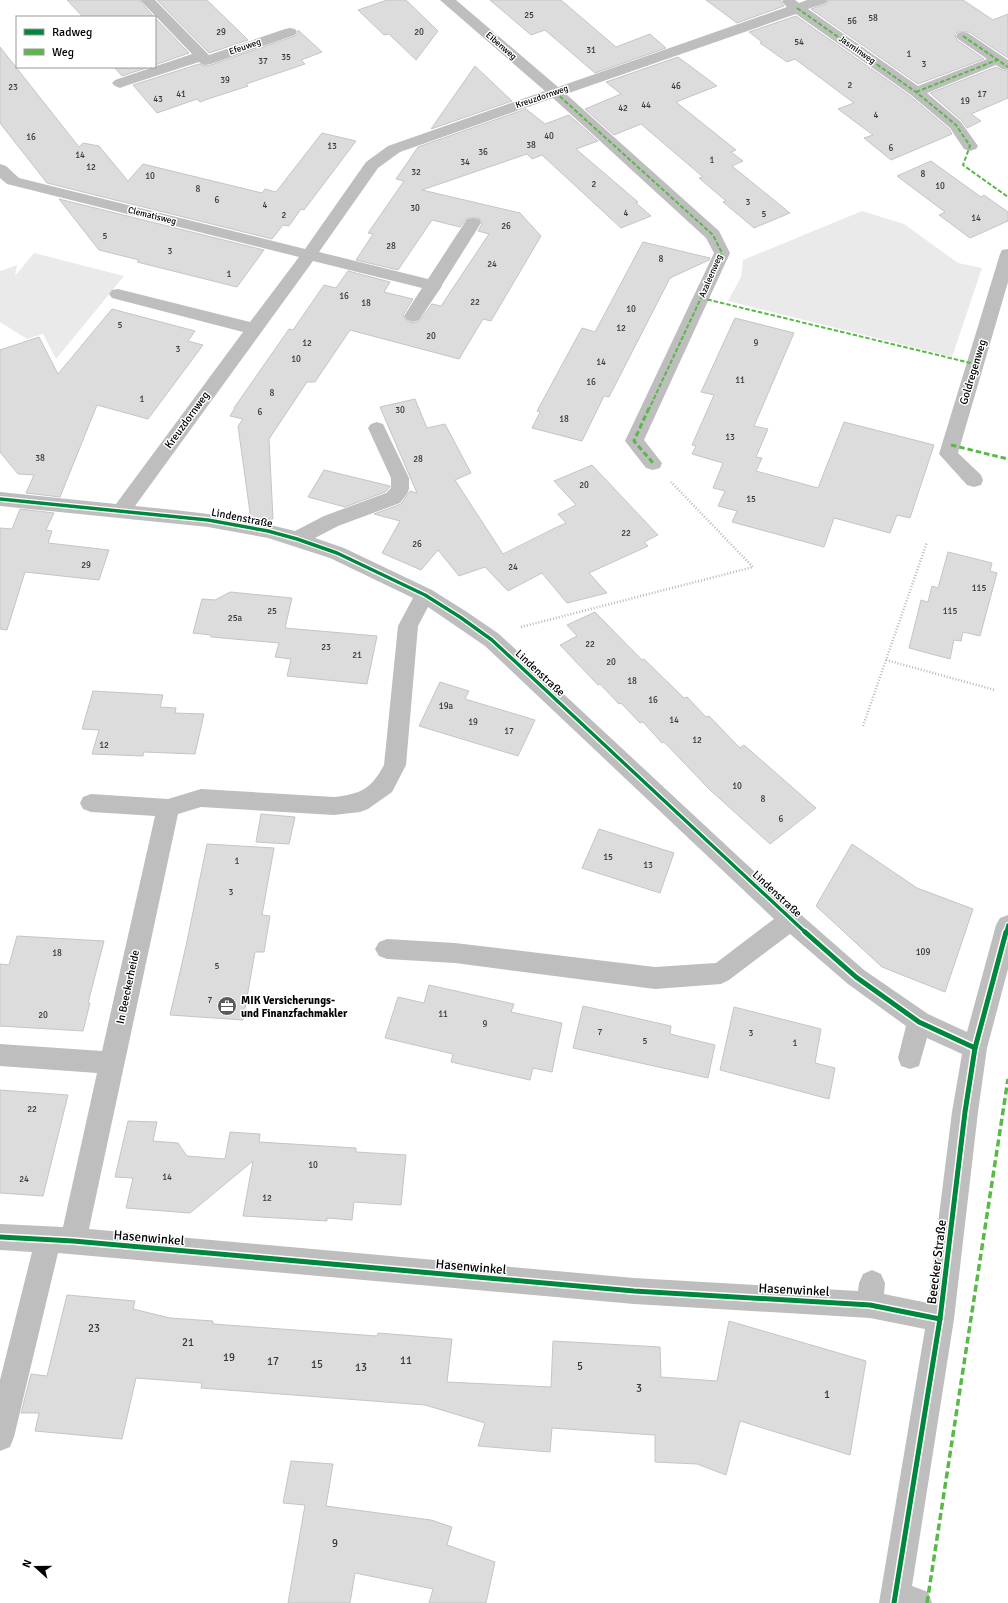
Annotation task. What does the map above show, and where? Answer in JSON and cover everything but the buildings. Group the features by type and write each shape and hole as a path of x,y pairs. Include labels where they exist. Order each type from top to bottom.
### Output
{"street":[{"path":"147,0 202,56"},
{"name":"Eibenweg","path":"447,0 555,92"},
{"name":"Kreuzdornweg","path":"120,512 309,255 372,165 394,149 555,92 791,4 821,0"},
{"name":"Jasminweg","path":"791,4 916,92 956,124 970,146"},
{"name":"Efeuweg","path":"120,83 202,56 206,61 290,32"},
{"path":"964,36 1003,64"},
{"path":"916,92 1003,64"},
{"name":"Azaleenweg","path":"555,92 713,236 722,252 634,441 653,463"},
{"name":"Clematisweg","path":"0,169 13,181 309,255"},
{"path":"413,316 434,286 473,223"},
{"name":"Goldregenweg","path":"974,480 948,454 1008,254"},
{"path":"309,255 434,286"},
{"path":"118,294 254,329"},
{"path":"297,540 331,521 393,498 400,489 400,478 377,428"},
{"name":"Lindenstraße","path":"0,499 208,520 268,531 336,553 425,595 460,617 492,640 791,920 856,977 919,1022 975,1048"},
{"path":"91,803 168,808 201,798 334,806 360,803 384,786 395,765 408,626 425,595"},
{"name":"In Beeckerheide","path":"60,1240 112,1063 168,808"},
{"name":"Lindenstraße","path":"387,949 455,953 655,978 670,977 722,973 791,920"},
{"name":"Beecker Straße","path":"902,1601 940,1319 965,1112 975,1048 1007,931"},
{"path":"910,1058 919,1022"},
{"path":"0,1055 112,1063"},
{"name":"Hasenwinkel","path":"0,1237 60,1240 634,1291 871,1294 940,1319"},
{"path":"0,1437 60,1240"}],"path":[{"path":"492,640 510,630 753,567 653,463"},
{"path":"863,726 927,542"},
{"path":"886,660 995,690"}],"shaded area":[{"path":"862,211 904,224 958,263 982,268 952,357 728,301 741,277 743,260"},
{"path":"34,253 124,276 56,359 43,334 27,339 0,322 0,271 17,265 15,276"}],"marked path":[{"path":"797,8 916,92 956,125 970,146 963,165 1008,197"},
{"path":"963,36 1008,67"},
{"path":"916,92 997,60"},
{"path":"555,92 713,235 722,253 634,441 653,463"},
{"path":"701,298 975,364"},
{"path":"951,445 1008,459"},
{"path":"927,1603 1008,1079"}],"cycle path":[{"path":"0,499 208,520 268,531 337,553 425,595 460,617 492,640 791,920 856,977 919,1022 975,1048"},
{"path":"894,1603 940,1319 965,1112 975,1048 1008,925"},
{"path":"0,1237 73,1241 634,1291 870,1305 940,1319"}],"place":[{"name":"MIK Versicherungs- und Finanzfachmakler","path":"227,1006"}]}
